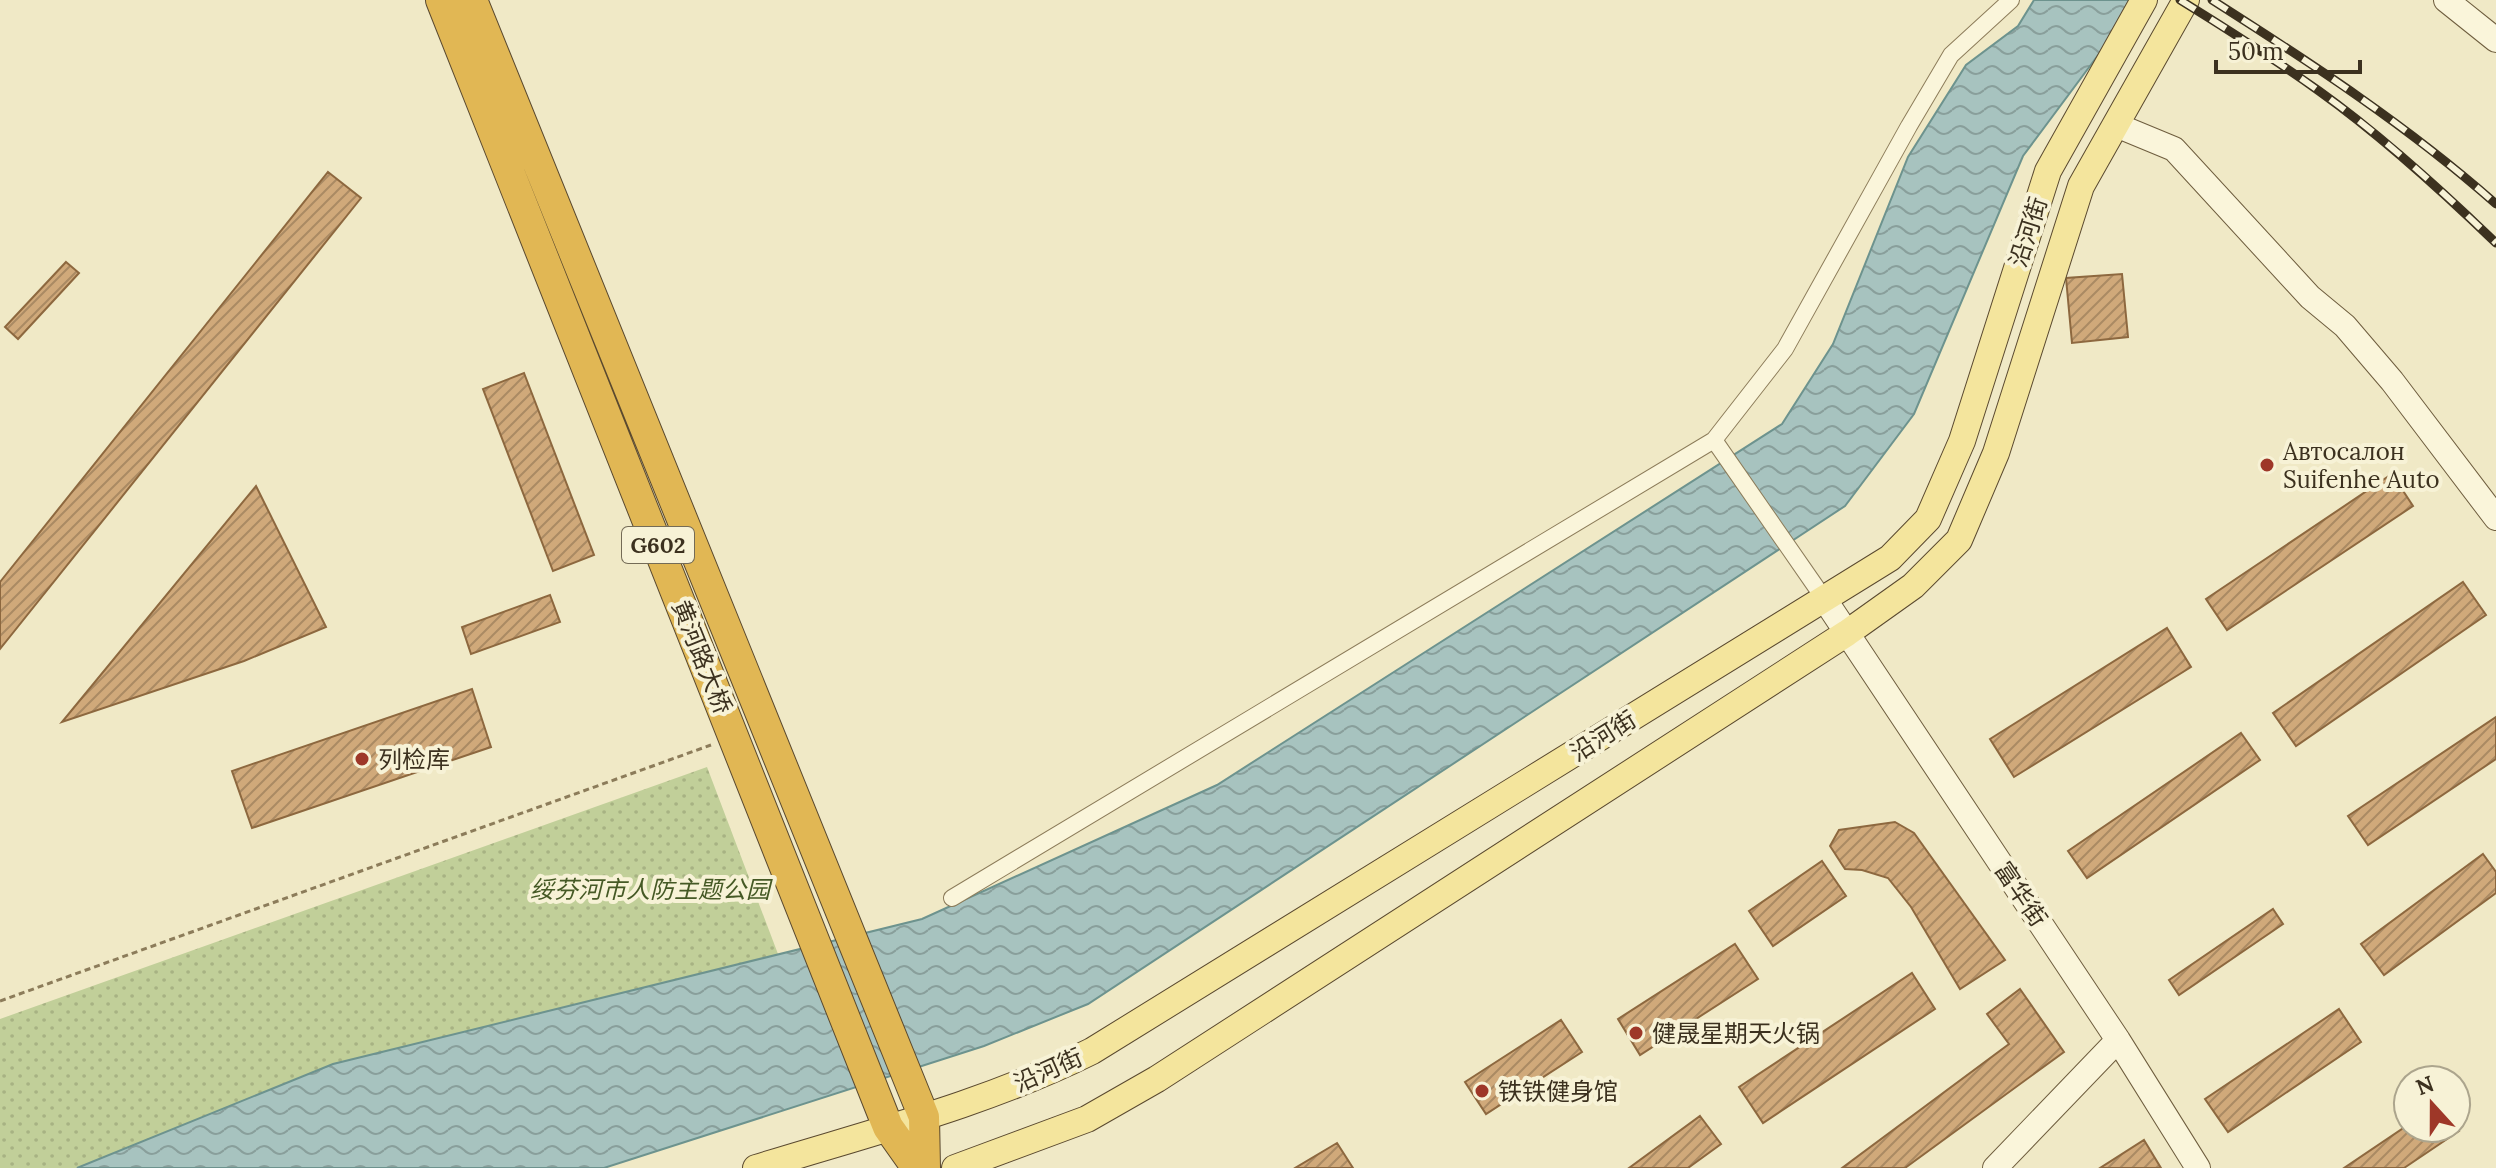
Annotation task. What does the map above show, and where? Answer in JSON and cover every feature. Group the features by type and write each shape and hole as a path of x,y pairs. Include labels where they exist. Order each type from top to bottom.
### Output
{"highway":[{"name":"黄河路大桥","path":"441,0 888,1127"},
{"name":"黄河路大桥","path":"472,0 924,1117"},
{"name":"G602","path":"924,1117 925,1168"},
{"name":"G602","path":"888,1127 917,1168"}],"main road":[{"name":"沿河街","path":"756,1168 924,1117 1029,1080 1092,1051 1890,558 1928,519 1962,441 2048,171 2144,0"},
{"name":"沿河街","path":"955,1168 1087,1119 1157,1079 1847,633 1913,586 1959,540 1996,453 2081,186 2186,0"}],"street":[{"path":"952,898 1714,440 1785,349 1951,55 2011,0"},
{"path":"2446,0 2496,40"},
{"path":"2116,125 2174,149 2310,297 2345,326 2392,381 2496,518"},
{"path":"1714,440 1825,600"},
{"name":"富华街","path":"1825,600 2118,1040 2198,1168"},
{"path":"1995,1168 2118,1040"}],"path":[{"path":"0,1001 734,737"}],"green space":[{"name":"绥芬河市人防主题公园","path":"707,767 778,954 333,1064 77,1168 0,1168 0,1019"}],"water":[{"path":"2034,0 2134,0 2119,27 2023,156 1914,414 1845,506 1088,1004 984,1046 604,1168 77,1168 333,1064 922,919 1217,785 1782,424 1833,344 1908,157 1966,65 2018,26"}],"building":[{"path":"328,172 361,198 0,649 0,582"},
{"path":"66,262 79,273 18,339 5,327"},
{"path":"2122,274 2128,337 2072,343 2066,278"},
{"path":"524,373 594,555 553,571 483,389"},
{"path":"2392,474 2413,506 2227,630 2206,599"},
{"path":"256,486 326,627 244,661 62,722"},
{"path":"2463,582 2486,615 2296,746 2273,713"},
{"path":"550,595 560,622 471,654 462,627"},
{"path":"2167,628 2191,667 2014,777 1990,739"},
{"name":"列检库","path":"472,689 491,747 252,828 232,771"},
{"path":"2496,717 2496,759 2368,845 2348,816"},
{"path":"2241,733 2260,760 2087,878 2068,851"},
{"path":"1895,822 1914,833 2005,960 1960,989 1911,907 1888,878 1862,870 1845,869 1830,846 1839,830"},
{"path":"2483,854 2496,872 2496,893 2384,975 2361,944"},
{"path":"1822,861 1846,896 1773,946 1749,911"},
{"path":"2273,909 2283,924 2179,995 2169,980"},
{"path":"1735,944 1758,979 1640,1055 1618,1019"},
{"path":"1912,973 1935,1009 1763,1123 1739,1087"},
{"path":"2020,989 2064,1052 1905,1168 1842,1168 2009,1044 1987,1014"},
{"path":"2339,1009 2361,1042 2228,1132 2205,1099"},
{"path":"1561,1020 1582,1052 1486,1114 1465,1082"},
{"path":"1700,1116 1721,1144 1688,1168 1629,1168"},
{"path":"2392,1136 2392,1144 2440,1144 2404,1168 2344,1168"},
{"path":"2144,1140 2161,1168 2100,1168"},
{"path":"1337,1143 1353,1168 1295,1168"}],"railway":[{"path":"2180,0 2342,108 2410,164 2496,243"},
{"path":"2212,0 2394,122 2496,204"}],"place":[{"name":"Автосалон Suifenhe Auto","path":"2267,465"},
{"name":"列检库","path":"362,759"},
{"name":"健晟星期天火锅","path":"1636,1033"},
{"name":"铁铁健身馆","path":"1482,1091"}]}
